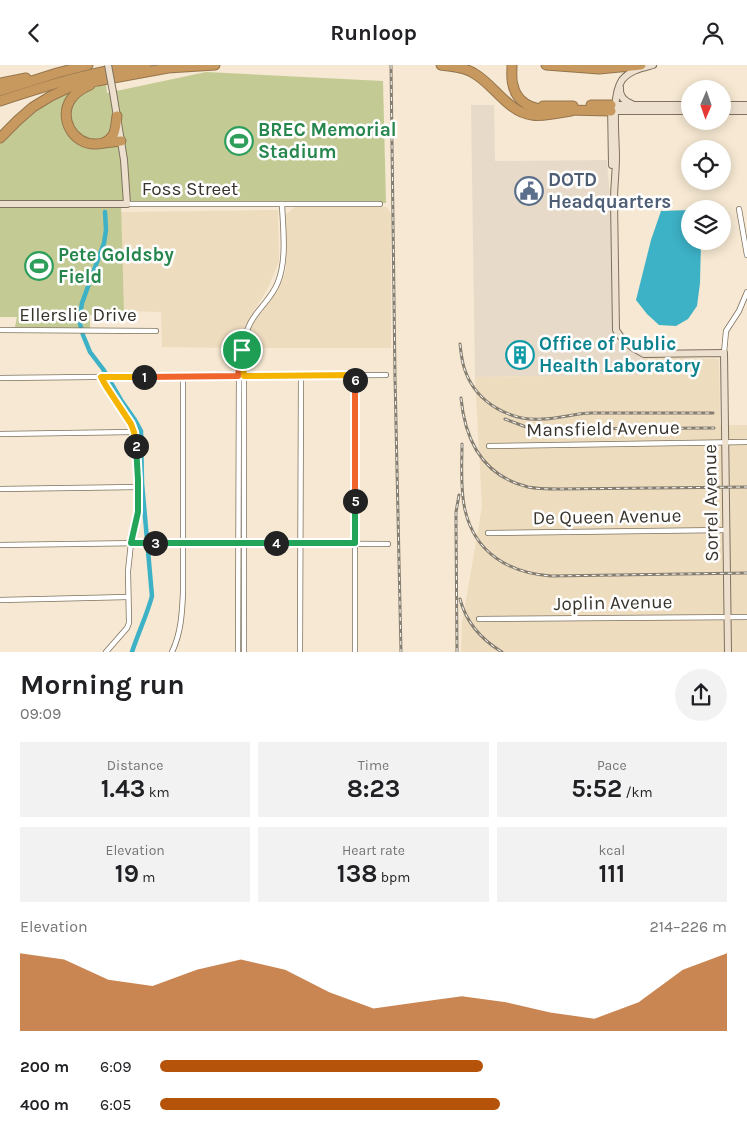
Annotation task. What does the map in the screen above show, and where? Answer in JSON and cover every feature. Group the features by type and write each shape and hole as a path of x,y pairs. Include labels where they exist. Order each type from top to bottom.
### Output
{"highway":[{"path":"0,91 88,65"},
{"path":"0,102 80,76 146,65"},
{"path":"0,138 28,111 45,99 81,84 168,68 215,65"},
{"path":"441,65 475,73 507,102 526,114 543,115 613,108"},
{"path":"546,65 599,69 642,65"},
{"path":"514,70 512,83 515,93 527,105 538,109 571,111"},
{"path":"514,70 515,83 519,93 526,101 534,105 613,108"},
{"path":"0,83 46,76"},
{"path":"119,77 84,88 72,97 66,115 70,130 78,139 86,143 101,144 122,141"},
{"path":"101,144 114,133 117,116"}],"street":[{"path":"108,65 122,141 127,204"},
{"path":"653,65 631,72 623,79 613,108 612,182 614,191 616,330 625,342 644,354 724,353 726,331 739,311 747,292"},
{"path":"620,85 623,99 635,105"},
{"path":"613,108 635,105 681,105"},
{"path":"731,105 747,105"},
{"path":"613,108 681,111"},
{"path":"731,111 747,111"},
{"name":"Foss Street","path":"0,204 380,204"},
{"path":"238,652 238,437 242,350 251,323 273,293 282,271 282,204"},
{"path":"739,209 747,255"},
{"name":"Ellerslie Drive","path":"0,330 156,331"},
{"name":"Sorrel Avenue","path":"724,353 728,652"},
{"path":"355,375 355,652"},
{"path":"0,379 386,375"},
{"path":"172,652 178,638 182,620 184,543 183,376"},
{"path":"241,376 244,437 244,652"},
{"path":"300,652 301,376"},
{"path":"103,377 106,386 131,424 134,432 138,471 138,515 131,543 128,571 129,621 128,626 106,652"},
{"path":"0,434 134,432"},
{"path":"238,437 244,437"},
{"name":"Mansfield Avenue","path":"489,446 747,442"},
{"path":"0,489 138,487"},
{"name":"De Queen Avenue","path":"488,533 726,530"},
{"path":"0,545 131,543 388,544"},
{"path":"0,600 128,597"},
{"path":"238,601 244,601"},
{"name":"Joplin Avenue","path":"479,619 747,617"}],"shaded area":[{"path":"471,105 494,105 495,161 607,160 611,212 614,339 644,357 645,375 475,377"},
{"path":"295,207 387,207 391,214 391,348 245,348 254,322 279,288 286,270 285,215"},
{"path":"278,210 279,261 269,286 245,326 236,348 162,347 161,312 124,311 121,212"},
{"path":"644,357 719,359 720,425 747,425 747,652 461,652 462,623 482,507 475,377 644,375"}],"green space":[{"path":"206,72 383,81 386,203 121,203 124,311 90,315 90,328 15,327 17,317 0,317 0,143 17,125 54,97 106,84 107,93"}],"water":[{"path":"681,210 681,250 701,250 697,306 688,319 676,326 659,325 636,300 651,240 661,211"}],"waterway":[{"path":"105,212 106,230 104,243 82,303 80,324 90,352 103,369 141,431 142,483 152,596 132,652"}],"railway":[{"path":"391,65 401,652"},
{"path":"460,344 465,370 471,384 479,394 497,408 519,417 548,419 591,413 713,413"},
{"path":"461,398 467,428 479,454 499,474 512,482 528,487 540,489 747,487"},
{"path":"505,419 536,429 714,428"},
{"path":"462,444 462,494 470,525 486,549 508,565 536,574 551,576 747,573"},
{"path":"457,652 456,512 459,495"},
{"path":"460,599 466,615 476,630 502,652"}],"place":[{"name":"BREC Memorial Stadium","path":"239,141"},
{"name":"DOTD Headquarters","path":"529,191"},
{"name":"Pete Goldsby Field","path":"39,266"},
{"name":"Office of Public Health Laboratory","path":"520,355"}],"route":[{"path":"242,350 244,376 355,375 355,543 131,543 138,512 138,471 135,436 131,424 101,377 238,376 242,350"}]}
